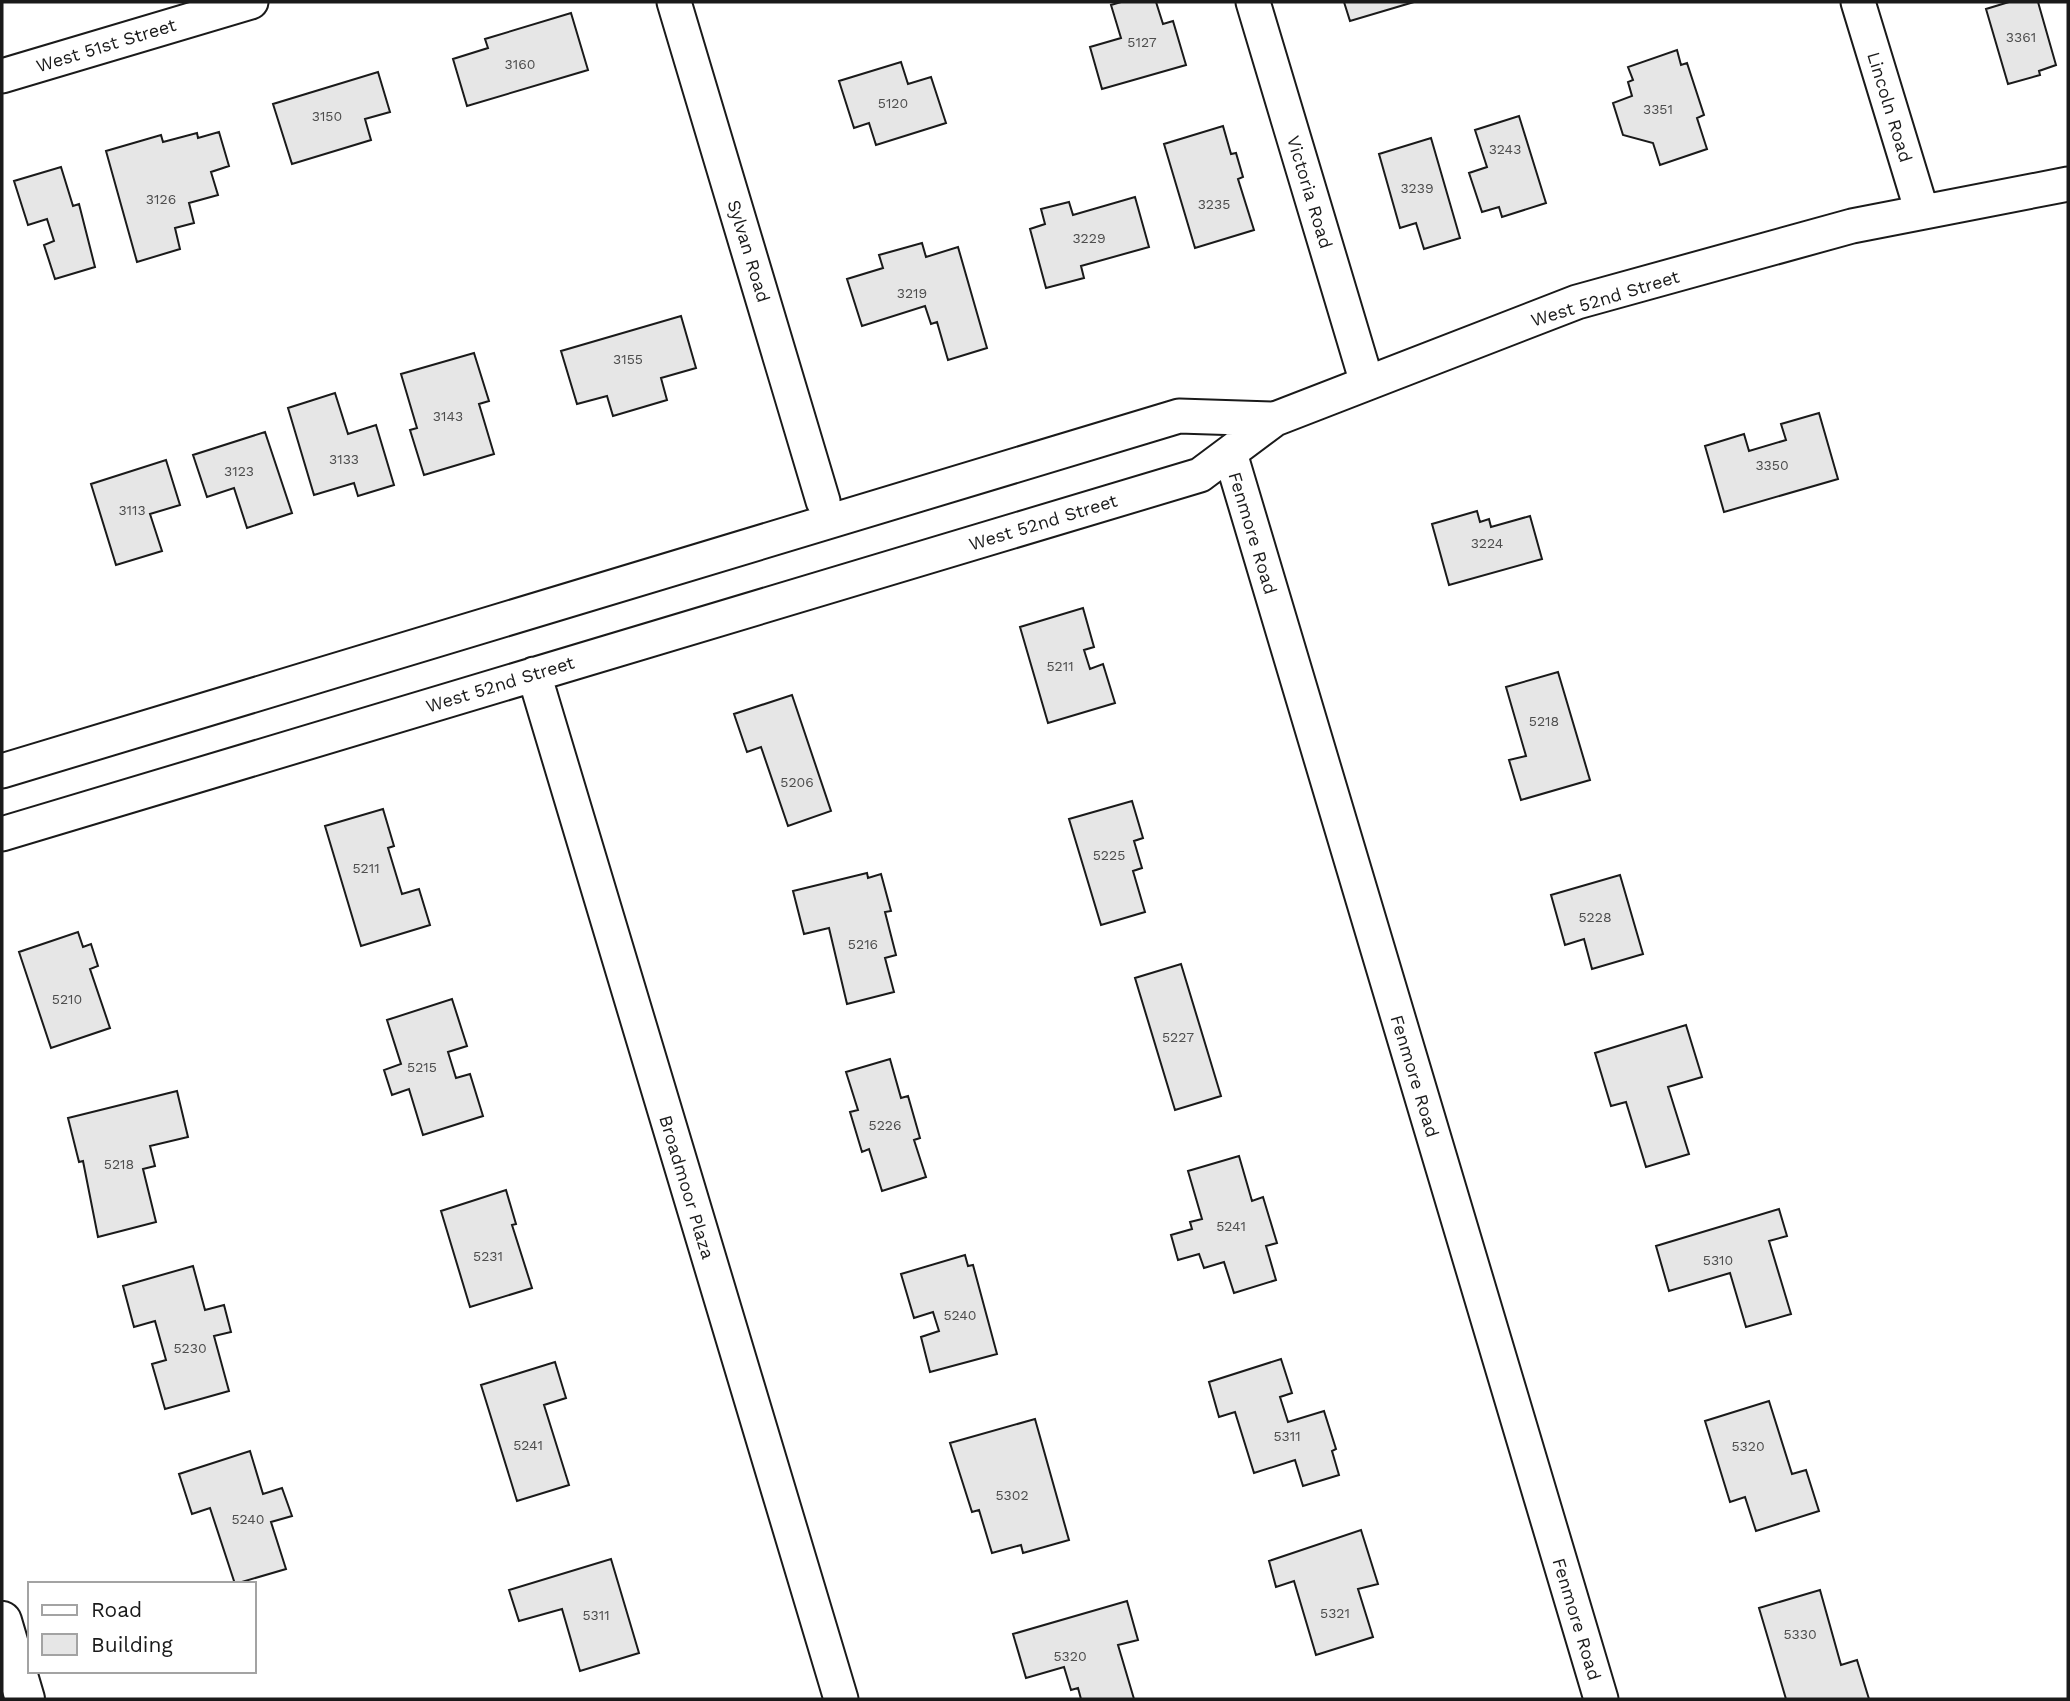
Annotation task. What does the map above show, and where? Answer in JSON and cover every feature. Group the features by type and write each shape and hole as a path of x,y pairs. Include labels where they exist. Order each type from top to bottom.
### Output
{"main road":[{"path":"2,1621 25,1699"}],"street":[{"name":"West 51st Street","path":"2,76 251,2"},
{"name":"Sylvan Road","path":"674,2 824,501"},
{"name":"Victoria Road","path":"1253,2 1367,383"},
{"name":"Lincoln Road","path":"1858,2 1922,212"},
{"name":"West 52nd Street","path":"2,834 1200,475 1276,419 1577,302 1852,226 2068,184"},
{"path":"2,771 1179,416 1276,419"},
{"name":"Fenmore Road","path":"1230,453 1601,1699"},
{"name":"Broadmoor Plaza","path":"534,674 841,1699"}],"building":[{"path":"1121,2 1156,2 1163,24 1173,21 1186,65 1102,89 1090,47 1121,38 1111,5"},
{"path":"1344,2 1414,2 1350,21"},
{"path":"2009,2 2038,2 2056,65 2039,71 2040,75 2008,84 1986,9"},
{"path":"571,13 588,70 467,106 453,59 488,48 485,39"},
{"path":"1677,50 1681,65 1687,63 1704,115 1697,118 1707,149 1660,165 1653,143 1623,135 1613,103 1632,96 1628,82 1633,80 1628,67"},
{"path":"901,62 908,84 931,77 946,123 876,145 869,123 854,128 839,81"},
{"path":"378,72 390,112 365,119 371,140 292,164 273,104"},
{"path":"1519,116 1546,203 1502,217 1499,207 1482,212 1469,173 1487,167 1475,130"},
{"path":"1223,126 1231,154 1236,153 1243,177 1238,179 1254,230 1195,248 1164,144"},
{"path":"219,132 229,166 211,172 218,195 189,203 194,223 175,228 180,249 137,262 106,151 161,135 163,142 197,133 198,138"},
{"path":"1431,138 1460,238 1424,249 1416,223 1400,228 1379,154"},
{"path":"61,167 73,206 79,204 95,267 55,279 44,245 54,241 47,219 28,225 14,181"},
{"path":"1135,197 1149,247 1081,266 1084,278 1046,288 1030,229 1045,224 1041,209 1069,202 1073,215"},
{"path":"922,243 926,257 958,247 987,348 948,360 937,322 931,324 925,306 862,326 847,279 883,268 879,255"},
{"path":"681,316 696,368 661,378 667,400 613,416 607,396 577,404 561,351"},
{"path":"474,353 489,401 479,404 494,454 424,475 410,430 417,428 401,374"},
{"path":"335,393 348,434 376,425 394,485 358,496 354,483 314,495 288,408"},
{"path":"1819,413 1838,479 1724,512 1705,446 1744,434 1749,451 1786,440 1781,424"},
{"path":"265,432 292,513 247,528 234,488 207,497 193,455"},
{"path":"166,460 180,505 150,514 162,551 116,565 91,484"},
{"path":"1477,511 1480,522 1489,519 1491,527 1530,516 1542,559 1449,585 1432,524"},
{"path":"1083,608 1094,647 1084,650 1090,669 1103,664 1115,703 1048,723 1020,627"},
{"path":"1558,672 1590,780 1521,800 1509,760 1526,756 1506,687"},
{"path":"792,695 831,811 788,826 761,747 747,752 734,714"},
{"path":"1132,801 1143,838 1134,841 1142,868 1133,871 1145,912 1101,925 1069,819"},
{"path":"383,809 394,846 388,848 402,894 419,889 430,925 361,946 325,826"},
{"path":"867,873 868,878 881,874 891,911 885,912 896,955 885,958 894,992 847,1004 829,928 804,934 793,891"},
{"path":"1620,875 1643,954 1592,969 1584,939 1565,945 1551,895"},
{"path":"78,932 83,947 91,944 98,966 90,969 110,1028 51,1048 19,952"},
{"path":"1181,964 1221,1096 1175,1110 1135,978"},
{"path":"452,999 467,1046 448,1052 456,1078 470,1074 483,1116 423,1135 409,1089 392,1095 384,1070 401,1064 387,1020"},
{"path":"1686,1025 1702,1077 1668,1087 1689,1154 1646,1167 1626,1102 1611,1106 1595,1053"},
{"path":"890,1059 901,1098 908,1096 920,1138 914,1140 926,1177 882,1191 869,1149 862,1152 850,1112 858,1110 846,1072"},
{"path":"177,1091 188,1137 150,1146 155,1166 143,1169 156,1222 98,1237 83,1161 79,1162 68,1118"},
{"path":"1239,1156 1252,1201 1263,1197 1277,1243 1266,1246 1276,1280 1234,1293 1224,1262 1204,1268 1199,1254 1178,1260 1171,1235 1192,1229 1190,1222 1202,1219 1188,1171"},
{"path":"506,1190 516,1224 512,1225 532,1288 470,1307 441,1211"},
{"path":"1779,1209 1787,1236 1769,1241 1791,1314 1746,1327 1730,1273 1669,1291 1656,1246"},
{"path":"965,1255 968,1266 973,1265 997,1354 930,1372 921,1337 939,1331 933,1312 914,1318 901,1274"},
{"path":"193,1266 205,1310 224,1305 231,1332 214,1336 229,1391 165,1409 152,1364 166,1360 155,1321 134,1327 123,1286"},
{"path":"1281,1359 1292,1393 1280,1397 1288,1422 1324,1411 1336,1449 1332,1451 1339,1475 1303,1486 1295,1460 1254,1473 1235,1412 1219,1417 1209,1382"},
{"path":"555,1362 566,1398 544,1405 569,1485 517,1501 481,1385"},
{"path":"1769,1401 1792,1474 1806,1470 1819,1511 1756,1531 1745,1497 1730,1502 1705,1421"},
{"path":"1035,1419 1069,1540 1023,1553 1021,1545 992,1553 979,1510 972,1512 950,1443"},
{"path":"250,1451 263,1494 282,1488 292,1516 271,1522 286,1569 234,1582 210,1508 192,1514 179,1474"},
{"path":"1361,1530 1378,1584 1358,1589 1373,1637 1316,1655 1294,1581 1276,1587 1269,1561"},
{"path":"611,1559 639,1653 580,1671 562,1609 519,1621 509,1590"},
{"path":"1820,1590 1841,1665 1857,1660 1869,1699 1786,1699 1759,1608"},
{"path":"1127,1601 1138,1640 1118,1645 1134,1699 1081,1699 1078,1688 1071,1690 1064,1667 1026,1678 1013,1634"}]}
